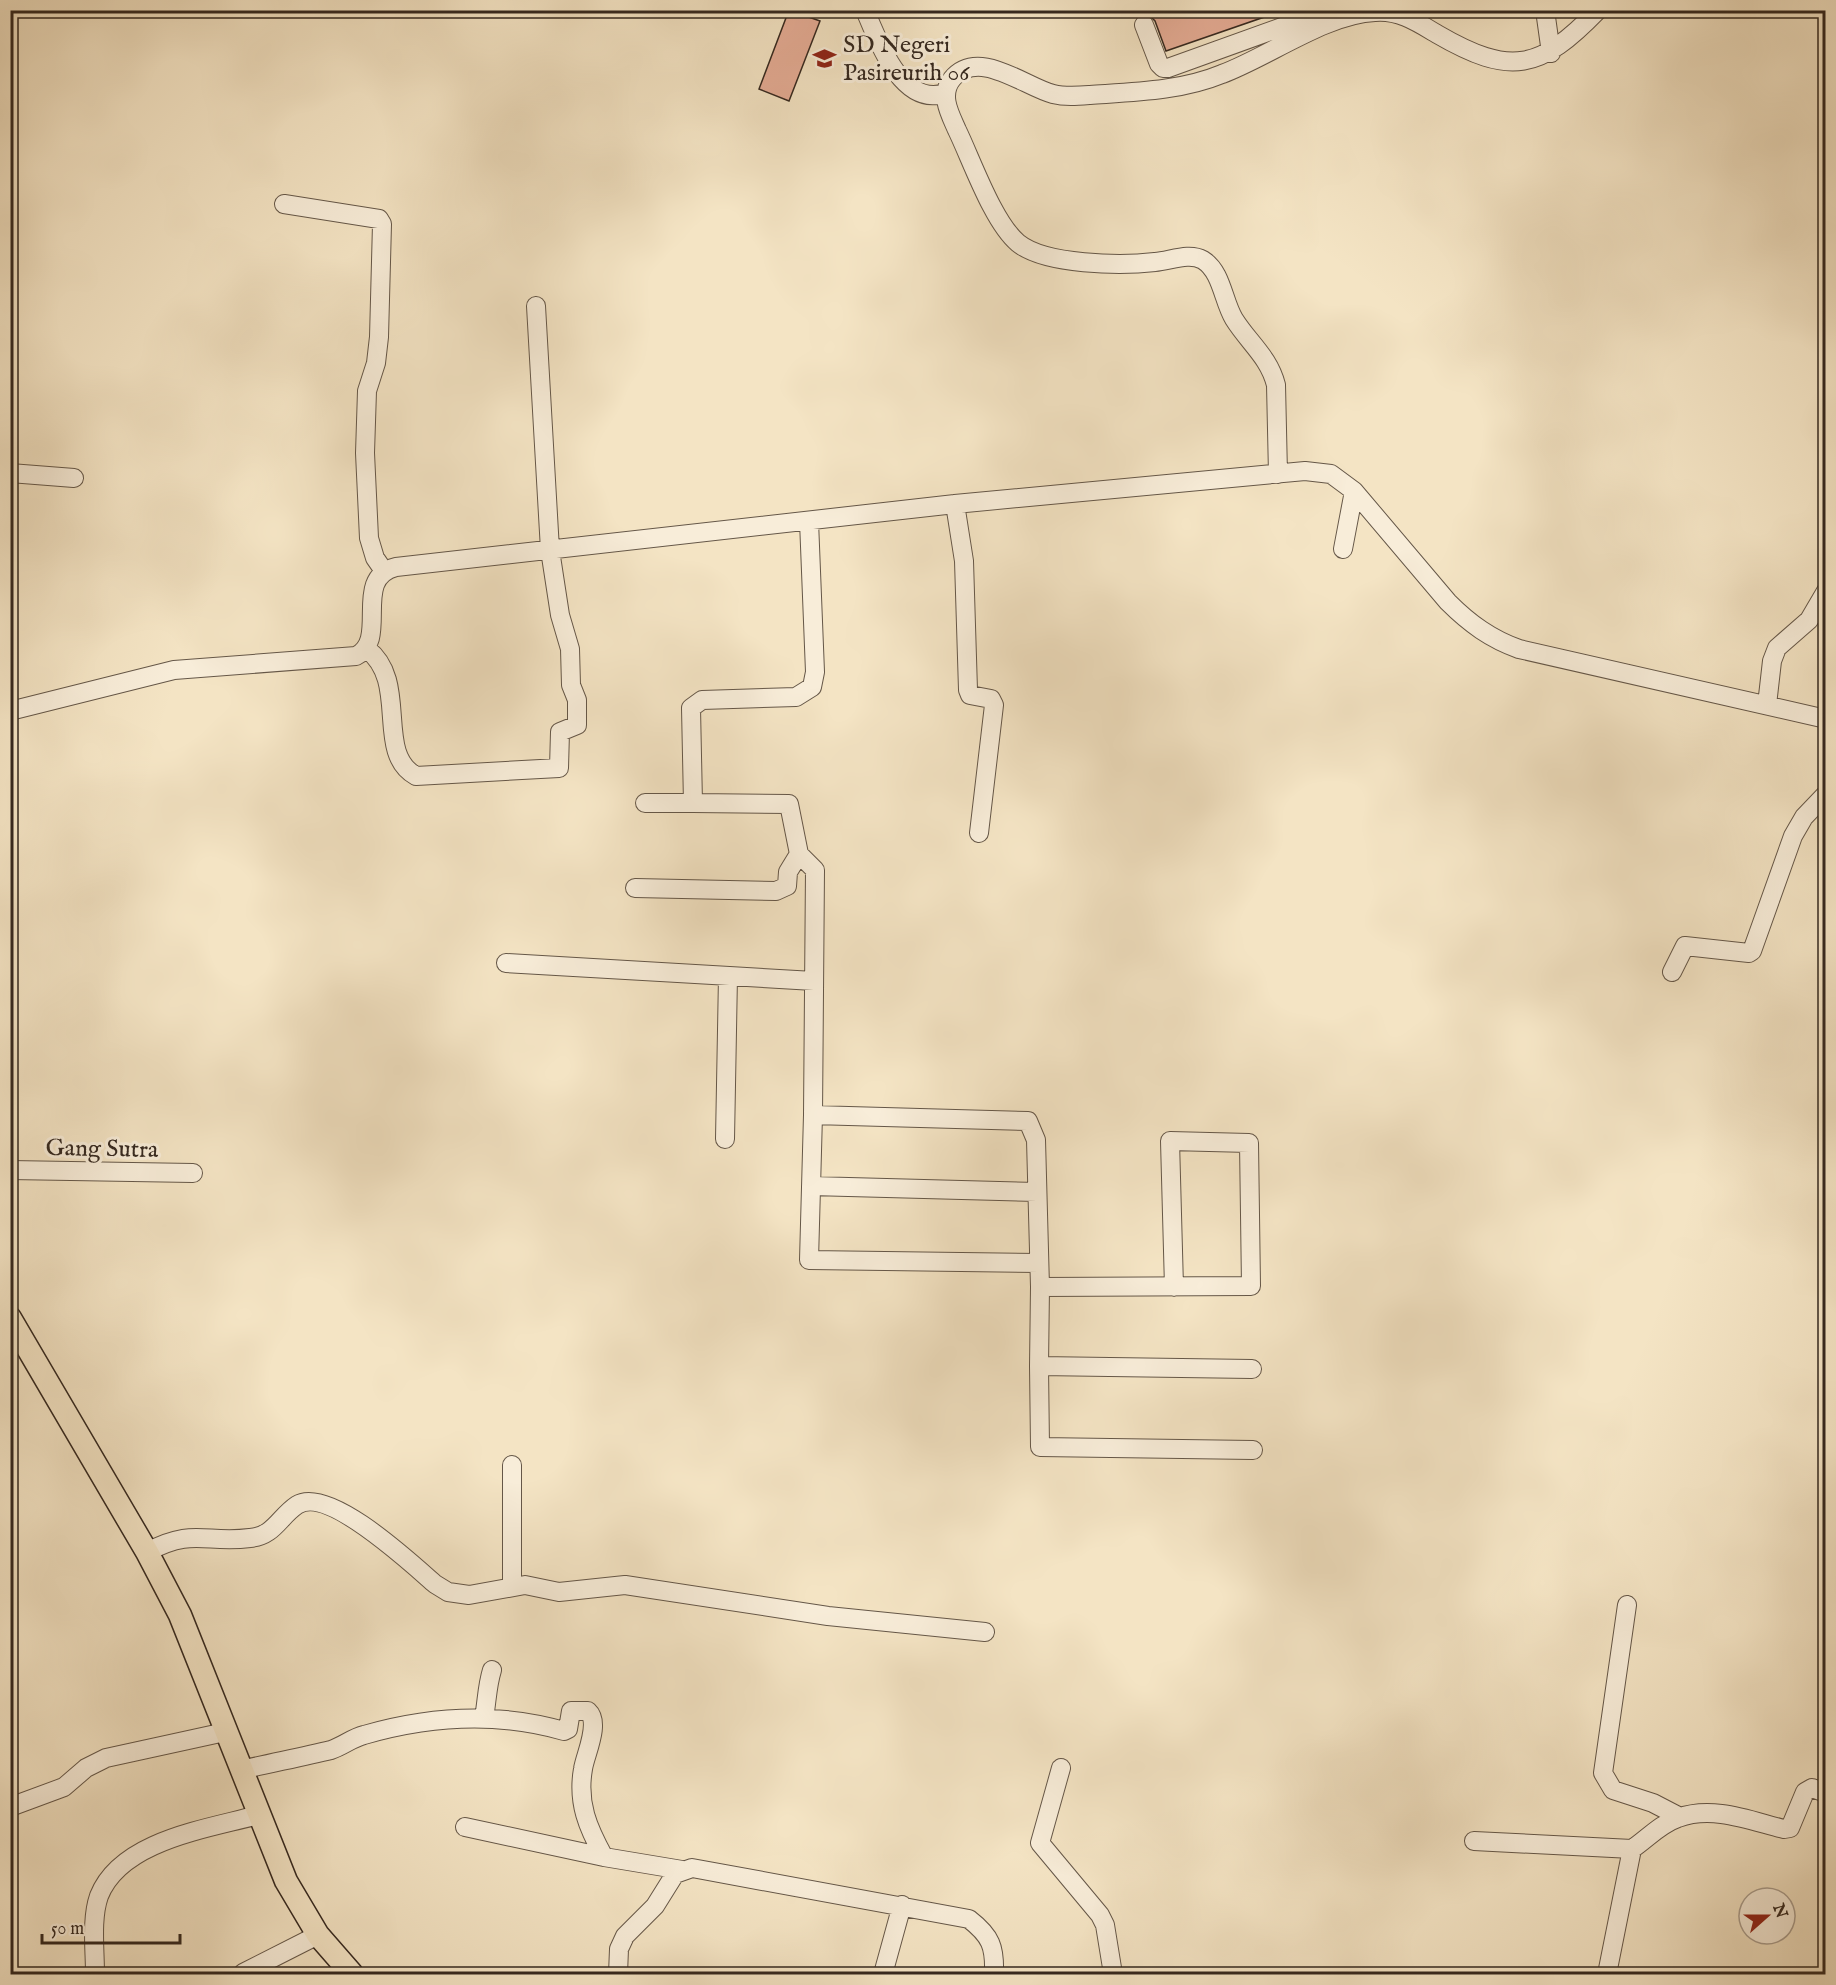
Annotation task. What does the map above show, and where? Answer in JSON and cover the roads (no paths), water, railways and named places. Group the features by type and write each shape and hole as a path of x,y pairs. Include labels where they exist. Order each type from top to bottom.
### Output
{"main road":[{"path":"10,1318 147,1552 197,1653 225,1732 286,1881 318,1935 352,1974"}],"street":[{"path":"865,10 880,46 901,78 922,95 930,97 945,93 956,75 965,69 980,67 995,69 1036,88 1067,97 1172,88 1223,74 1310,32 1363,12 1393,13 1408,17 1449,41 1487,57 1521,61 1551,53 1598,10"},
{"path":"1144,25 1159,64 1163,68 1168,68 1329,10"},
{"path":"1545,10 1551,53"},
{"path":"945,93 954,124 997,215 1019,244 1034,253 1053,258 1131,264 1195,257 1210,266 1233,317 1265,357 1273,374 1276,385 1278,474"},
{"path":"284,204 378,219 382,224 379,337 376,363 367,391 365,453 369,538 375,558 384,571"},
{"path":"367,649 379,660 389,679 396,752 409,772 416,776 558,770 560,732 576,726 578,722 577,700 571,685 570,649 560,615 550,550 536,306"},
{"path":"367,649 375,582 384,571 396,567 955,504 1305,471 1331,474 1354,491 1448,602 1465,619 1500,643 1826,719"},
{"path":"10,473 74,478"},
{"path":"1343,549 1354,491"},
{"path":"955,504 964,561 968,692 972,696 991,699 994,705 979,832"},
{"path":"693,803 691,708 702,700 796,697 812,687 815,672 809,520"},
{"path":"1767,705 1772,661 1777,648 1809,620 1826,591"},
{"path":"10,711 174,670 349,658 367,649"},
{"path":"1672,972 1685,946 1749,953 1752,951 1792,836 1804,817 1826,794"},
{"path":"645,802 789,804 799,854 815,870 809,1260 1039,1263"},
{"path":"776,891 787,886 788,872 799,854"},
{"path":"635,888 815,892"},
{"path":"506,963 814,981"},
{"path":"725,1139 728,976"},
{"path":"813,1115 1028,1120 1036,1140 1040,1287 1040,1447 1253,1450"},
{"path":"1040,1287 1174,1287 1251,1286 1249,1143 1170,1141 1174,1287"},
{"name":"Gang Sutra","path":"10,1170 193,1173"},
{"path":"811,1186 1037,1192"},
{"path":"1039,1366 1252,1369"},
{"path":"512,1465 512,1586"},
{"path":"147,1552 178,1538 258,1537 275,1528 297,1505 313,1502 336,1508 356,1521 448,1592 469,1595 525,1585 572,1592 625,1585 828,1616 985,1632"},
{"path":"1627,1605 1603,1773 1613,1790 1653,1803 1680,1817"},
{"path":"484,1718 488,1696 487,1687 492,1670"},
{"path":"242,1770 332,1749 357,1737 400,1726 484,1718 529,1723 564,1731 567,1729 571,1711 591,1714 591,1747 582,1770 581,1804 585,1821 604,1857"},
{"path":"10,1807 64,1787 86,1768 106,1758 225,1732"},
{"path":"1060,1768 1040,1843 1100,1914 1105,1925 1113,1974"},
{"path":"1607,1974 1632,1849 1657,1830 1680,1817 1726,1814 1784,1829 1790,1828 1805,1792 1812,1788 1826,1793"},
{"path":"95,1974 95,1922 99,1895 128,1860 154,1844 258,1815"},
{"path":"465,1827 604,1857 682,1870 692,1868 969,1919 984,1931 992,1945 994,1974"},
{"path":"1474,1841 1560,1843 1632,1849"},
{"path":"618,1974 621,1942 655,1906 669,1881 682,1870"},
{"path":"883,1974 902,1905"},
{"path":"243,1973 318,1935"}],"place":[{"name":"SD Negeri Pasireurih 06","path":"825,58"}]}
